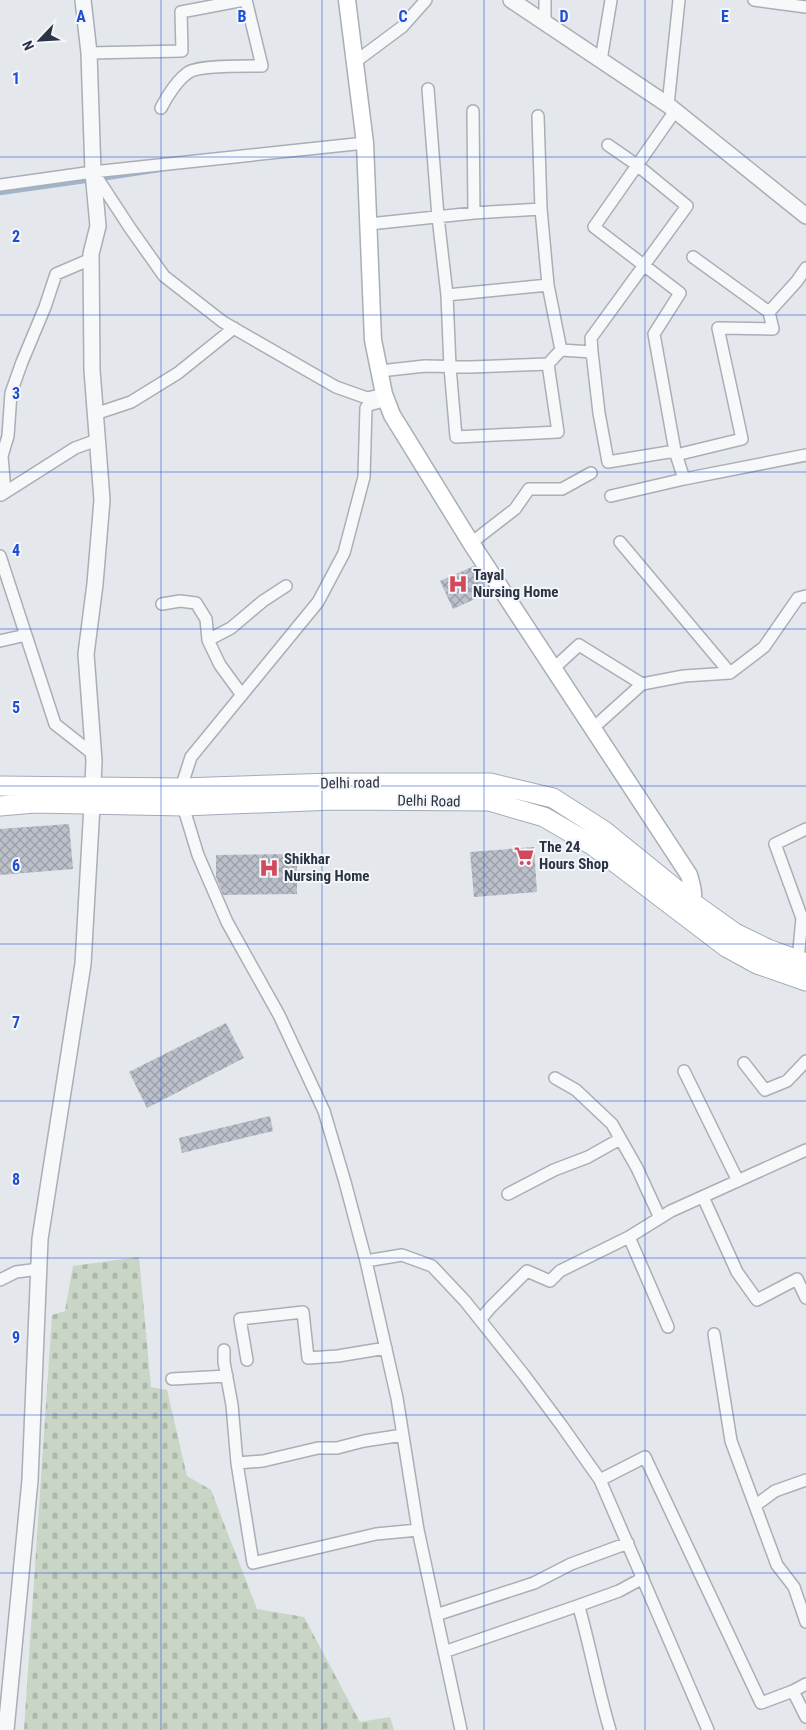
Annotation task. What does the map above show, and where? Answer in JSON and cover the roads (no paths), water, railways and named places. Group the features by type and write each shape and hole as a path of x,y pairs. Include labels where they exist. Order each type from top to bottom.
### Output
{"main road":[{"path":"347,0 365,143 373,340 386,397 392,414 470,543 688,874 693,890 688,909"},
{"path":"0,786 92,796"},
{"name":"Delhi Road","path":"0,806 34,804 92,796 489,801 544,817 661,887 734,951 757,964 806,981"},
{"path":"661,887 674,852"},
{"name":"Delhi Road","path":"688,909 768,949 802,961"}],"street":[{"path":"6,1730 30,1480 40,1239 84,964 92,796 93,754 86,654 95,584 102,500 92,370 91,254 98,226 89,53 83,0"},
{"path":"161,108 169,93 190,71 219,66 262,66 245,0 210,3 181,12 182,51 190,71"},
{"path":"355,62 402,27 426,0"},
{"path":"510,0 671,108 806,216"},
{"path":"545,0 545,23"},
{"path":"601,60 611,0"},
{"path":"679,0 671,108 637,165 594,227 680,293 654,334 675,453 684,479"},
{"path":"754,0 806,7"},
{"path":"89,53 182,51"},
{"path":"428,89 438,217 447,295 450,367 456,437 558,432 548,364"},
{"path":"473,112 474,213"},
{"path":"538,116 541,209 548,285 561,350"},
{"path":"0,185 95,177 365,143"},
{"path":"608,145 637,165 687,206 591,338 599,413 608,462 675,453 742,439 718,328 773,329 769,312 693,257"},
{"path":"95,177 164,276 223,322 336,387 367,398 386,397"},
{"path":"369,224 474,213 541,209"},
{"path":"2,494 2,456 8,436 11,393 22,362 45,307 56,274 91,259"},
{"path":"769,312 806,268"},
{"path":"447,295 548,285"},
{"path":"95,414 131,402 178,373 234,328"},
{"path":"561,350 592,352"},
{"path":"380,371 425,366 548,364 561,350"},
{"path":"386,397 366,408 364,477 344,553 318,602 191,758 182,796 198,856 227,922 278,1015 324,1111 366,1261 386,1348 397,1398 418,1530 462,1730"},
{"path":"2,494 75,448 97,440"},
{"path":"611,496 684,479 806,455"},
{"path":"470,543 515,509 529,489 562,489 591,473"},
{"path":"620,542 730,673"},
{"path":"0,556 55,724 93,754"},
{"path":"208,640 231,628 263,600 286,586"},
{"path":"592,729 642,684 684,676 730,673 764,647 798,598 806,596"},
{"path":"162,604 180,601 196,603 206,619 208,640 220,666 242,695"},
{"path":"0,640 26,635"},
{"path":"553,669 579,645 642,684"},
{"path":"802,961 802,918 775,844 806,829"},
{"path":"744,1063 765,1090 787,1081 806,1061"},
{"path":"684,1071 738,1181"},
{"path":"554,1078 576,1090 612,1124 637,1168 660,1218"},
{"path":"508,1194 554,1170 588,1157 620,1139"},
{"path":"480,1320 491,1306 527,1271 550,1281 560,1271 629,1237 660,1218 703,1196 806,1150"},
{"path":"703,1196 737,1272 756,1300 802,1277 806,1298"},
{"path":"629,1237 668,1327"},
{"path":"366,1261 402,1256 432,1266 480,1320 524,1375 600,1480 708,1730"},
{"path":"0,1280 16,1272 39,1269"},
{"path":"246,1360 240,1319 303,1312 308,1358 338,1356 386,1348"},
{"path":"714,1334 731,1441 777,1565 794,1587 806,1622"},
{"path":"224,1350 224,1362 232,1405 237,1463 253,1563 376,1534 418,1530"},
{"path":"172,1379 227,1376"},
{"path":"237,1463 263,1461 318,1448 337,1448 364,1440 403,1436"},
{"path":"600,1480 645,1457 761,1703 806,1684"},
{"path":"756,1505 775,1491 806,1480"},
{"path":"436,1615 534,1583 571,1564 628,1543"},
{"path":"444,1652 619,1591 643,1578"},
{"path":"580,1604 580,1611 592,1654 598,1690 610,1730"},
{"path":"793,1691 806,1717"}],"waterway":[{"path":"100,179 159,170"},
{"path":"0,193 92,180"}],"place":[{"name":"Tayal Nursing Home","path":"458,584"},
{"name":"The 24 Hours Shop","path":"524,856"},
{"name":"Shikhar Nursing Home","path":"269,868"}]}
